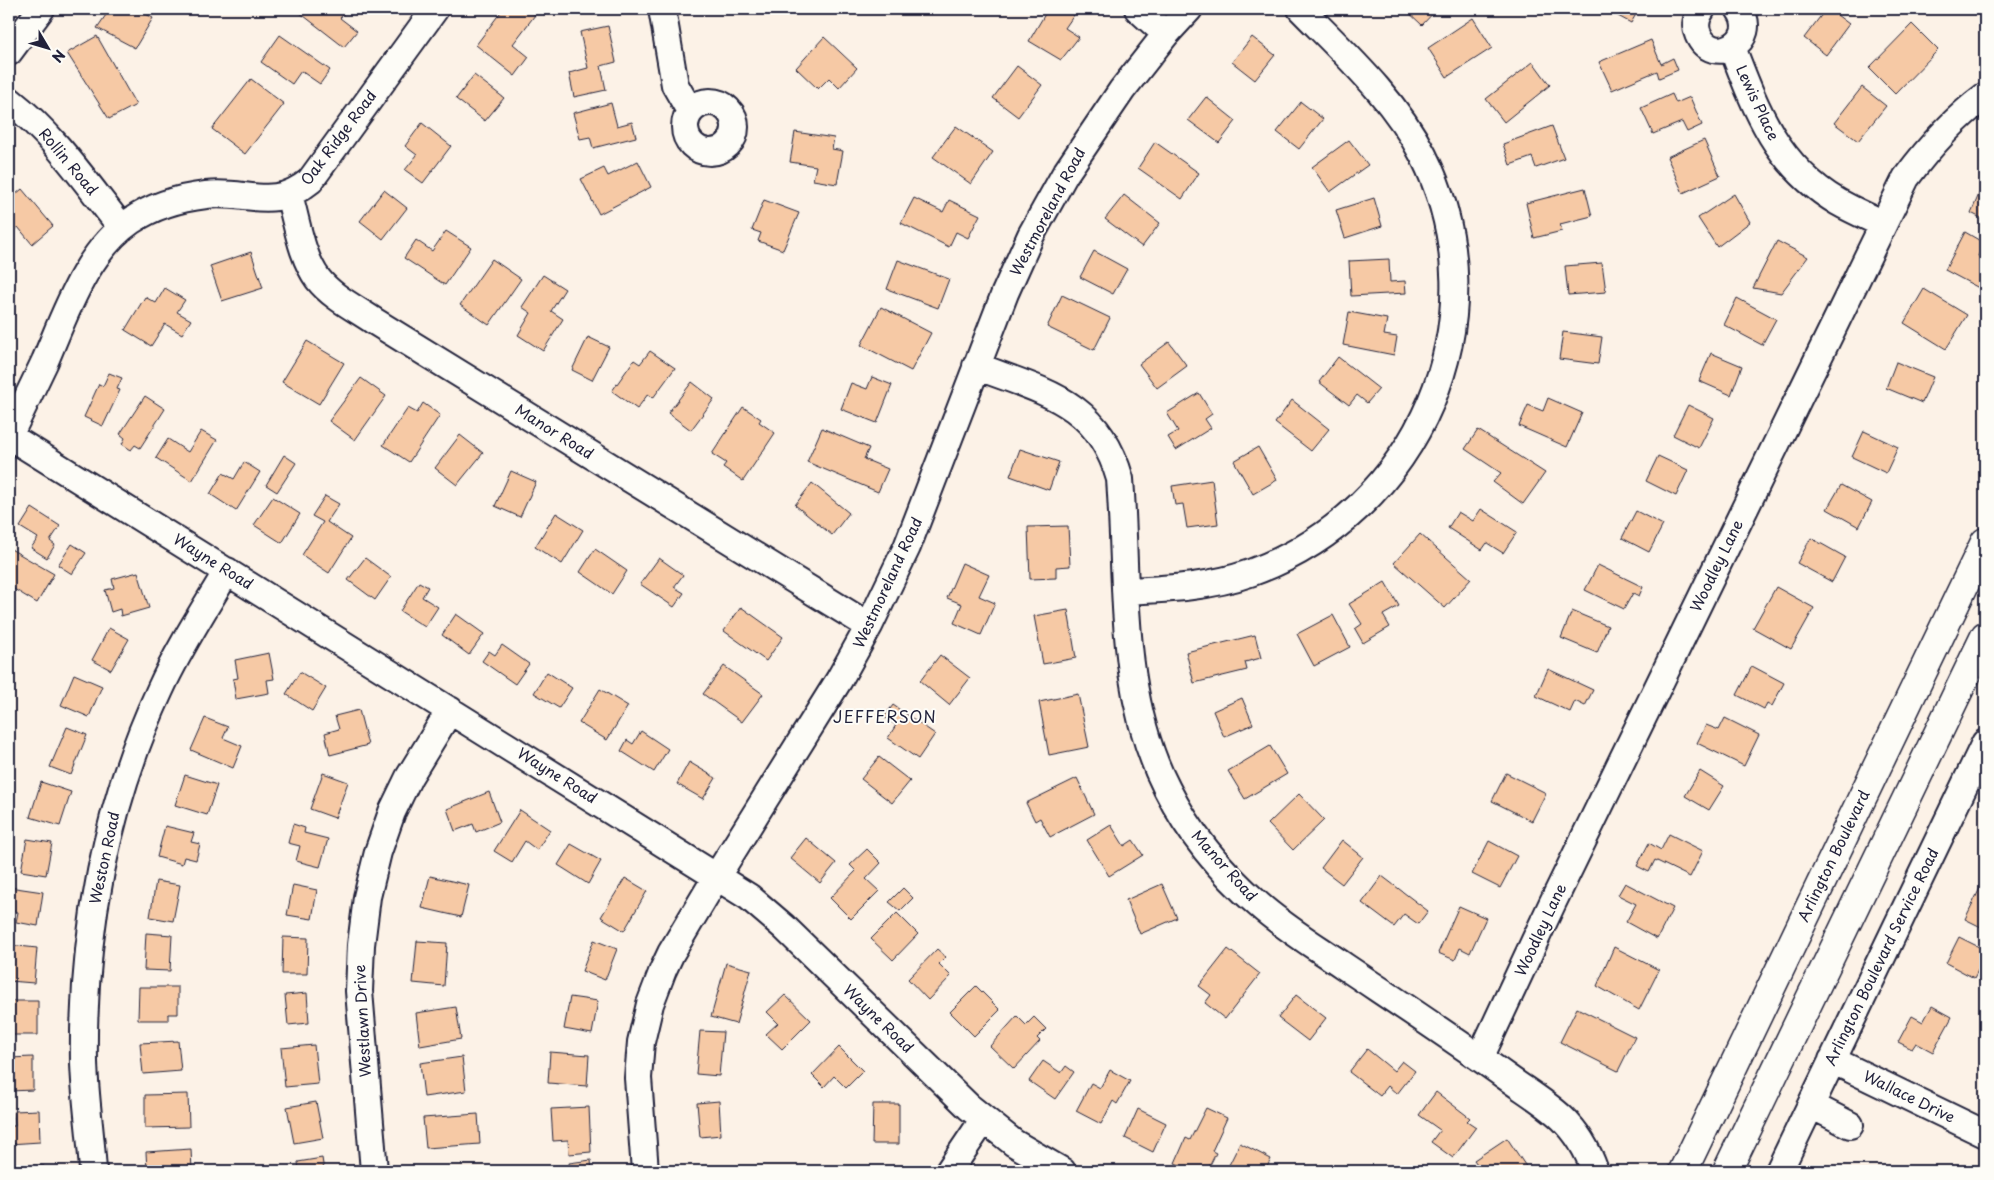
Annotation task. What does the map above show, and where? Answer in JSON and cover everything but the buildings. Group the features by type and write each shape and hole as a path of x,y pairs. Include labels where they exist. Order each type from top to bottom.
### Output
{"highway":[{"name":"Arlington Boulevard","path":"1686,1168 1985,542"},
{"path":"1726,1171 1985,636"}],"street":[{"path":"9,52 41,9"},
{"name":"Oak Ridge Road","path":"9,436 85,275 104,247 122,228 152,210 181,199 208,195 236,194 262,200 289,195 310,181 435,9"},
{"path":"662,9 675,85 690,112"},
{"path":"1138,9 1166,34"},
{"name":"Westmoreland Road","path":"645,1171 638,1078 641,1042 650,1004 671,953 790,761 869,626 907,548 1005,292 1065,174 1122,90 1166,34 1189,9"},
{"path":"1126,592 1217,582 1249,573 1283,558 1330,531 1358,508 1387,478 1411,444 1429,410 1448,350 1454,296 1453,266 1447,226 1434,180 1410,132 1389,101 1301,9"},
{"path":"1702,9 1698,14 1696,23 1697,32 1700,40 1716,50 1725,50 1740,40 1744,32 1745,23 1739,9"},
{"name":"Lewis Place","path":"1732,47 1764,125 1791,164 1816,188 1838,202 1883,224"},
{"name":"Woodley Lane","path":"1480,1058 1561,886 1906,178 1927,149 1955,120 1985,96"},
{"name":"Rollin Road","path":"9,100 36,124 58,148 122,228"},
{"name":"Manor Road","path":"289,195 307,258 318,279 334,294 374,321 869,626"},
{"name":"Manor Road","path":"976,366 1069,404 1087,418 1103,437 1114,458 1120,479 1130,661 1138,707 1150,751 1166,789 1188,826 1216,862 1259,906 1297,934 1480,1058 1562,1117 1578,1135 1590,1156 1594,1171"},
{"name":"Wayne Road","path":"9,436 749,897 784,927 984,1119 1014,1142 1062,1171"},
{"name":"Weston Road","path":"93,1171 84,1063 85,994 92,921 106,841 133,753 160,689 191,630 227,571"},
{"name":"Westlawn Drive","path":"374,1171 359,991 361,945 367,897 378,852 392,812 408,777 450,710"},
{"name":"Arlington Boulevard Service Road","path":"1779,1171 1985,743"},
{"name":"Wallace Drive","path":"1832,1060 1985,1134"},
{"path":"1811,1105 1850,1126"},
{"path":"950,1171 984,1119"}],"district":[{"name":"JEFFERSON","path":"885,717"}]}
